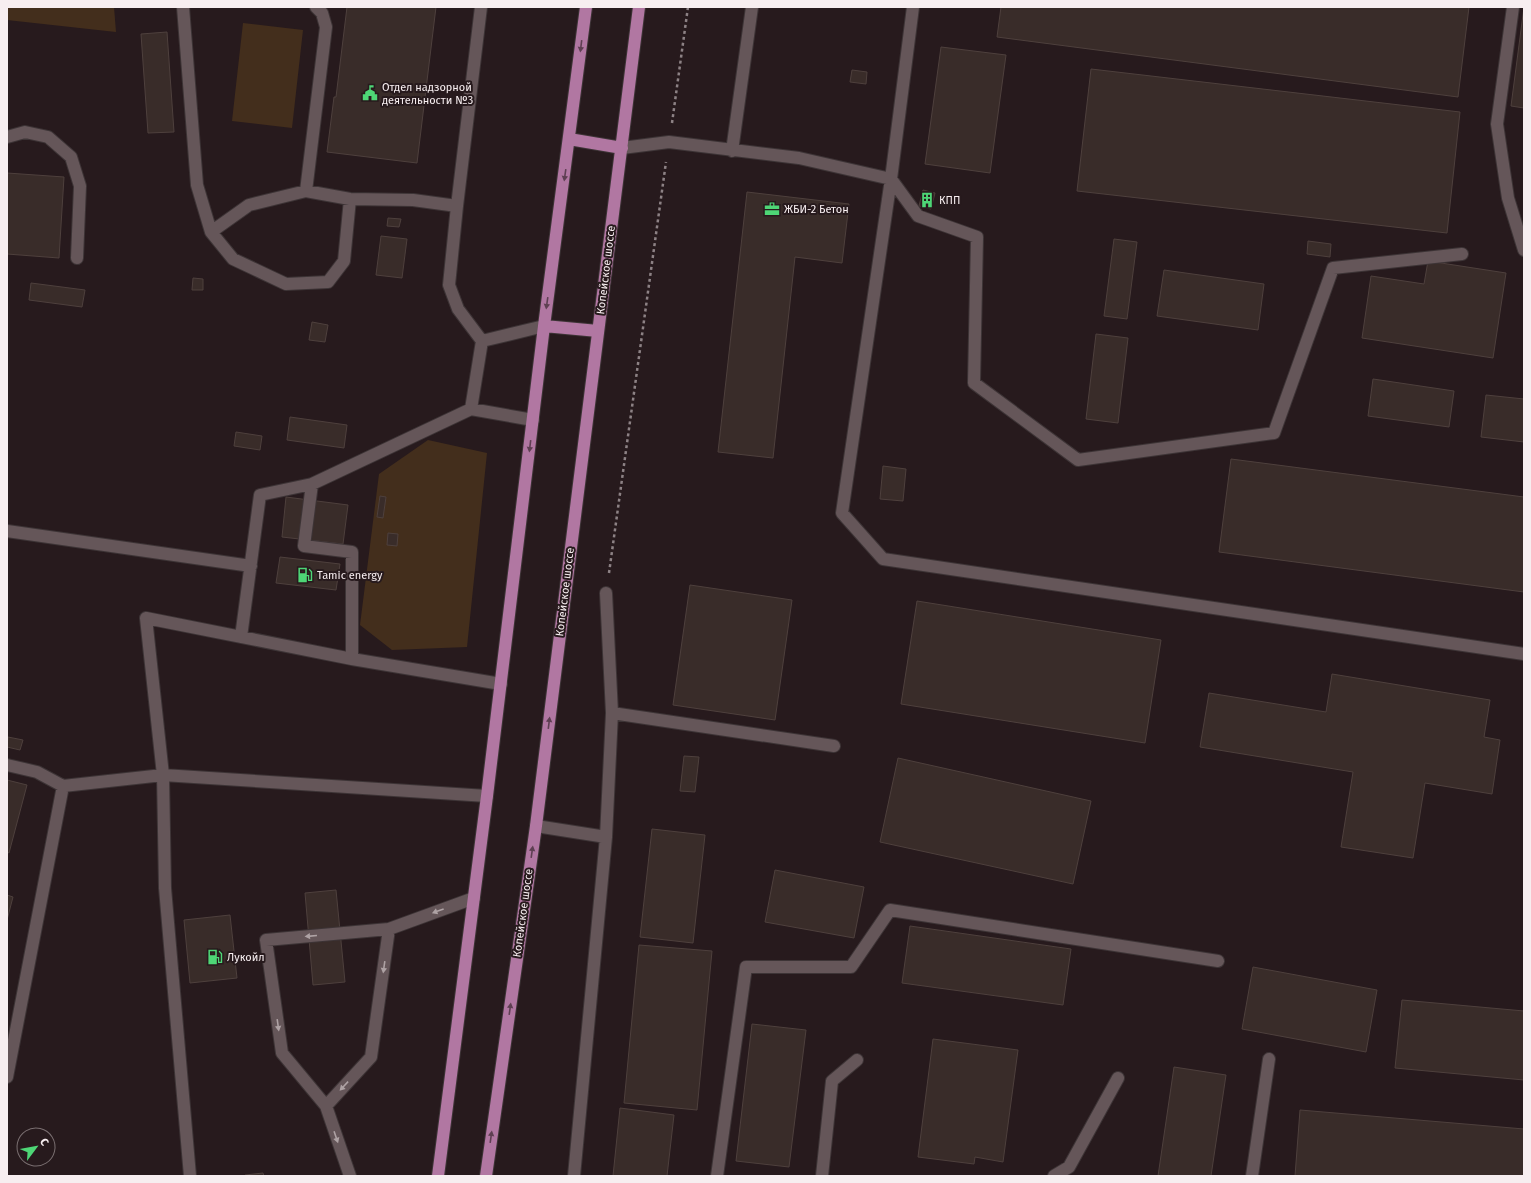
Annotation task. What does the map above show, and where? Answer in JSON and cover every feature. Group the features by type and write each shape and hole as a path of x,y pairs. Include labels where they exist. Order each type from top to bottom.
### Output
{"main road":[{"path":"438,1176 487,796 544,326 586,7"},
{"name":"Копейское шоссе","path":"486,1176 536,826 639,7"},
{"path":"569,139 622,148"},
{"path":"544,326 598,331"}],"lane":[{"path":"182,7 197,185 211,232 233,259 286,284 328,282 344,261 350,199"},
{"path":"306,191 326,27 322,13 316,7"},
{"path":"470,409 482,341 458,309 449,285 481,7"},
{"path":"732,151 752,7"},
{"path":"913,7 891,179 842,513 884,558 1524,654"},
{"path":"1513,7 1497,124 1508,198 1524,250"},
{"path":"7,137 25,132 48,137 71,157 80,186 77,258"},
{"path":"622,148 669,142 732,151 799,158 891,179 918,216 977,237 974,383 1078,460 1274,433 1334,268 1462,254"},
{"path":"211,232 249,205 306,191 350,199 413,200 457,206"},
{"path":"482,341 544,326"},
{"path":"241,636 260,495 312,484 470,409 533,420"},
{"path":"312,484 304,546 352,552 352,658"},
{"path":"7,531 251,566"},
{"path":"574,1176 606,837 612,713 606,593"},
{"path":"190,1176 165,888 163,776 146,618 352,658 500,684"},
{"path":"612,713 834,746"},
{"path":"7,765 37,772 63,786 163,776 487,796"},
{"path":"7,1077 63,786"},
{"path":"536,826 606,837"},
{"path":"350,1176 326,1106 282,1053 266,940 389,929 474,898"},
{"path":"717,1176 746,966 851,967 890,910 1218,961"},
{"path":"326,1106 371,1057 389,929"},
{"path":"1252,1176 1269,1059"},
{"path":"822,1176 832,1081 856,1060"},
{"path":"1054,1176 1069,1167 1118,1078"}],"path":[{"path":"606,593 688,7"}],"shaded area":[{"path":"7,7 114,7 116,32 7,20"},
{"path":"243,23 303,30 292,128 232,121"},
{"path":"428,440 487,453 467,647 392,650 360,625 379,474"}],"building":[{"path":"347,7 436,7 417,163 327,152 334,97 336,97"},
{"path":"1001,7 1469,7 1458,97 997,37"},
{"path":"1524,7 1524,108 1511,106"},
{"path":"167,32 174,132 148,133 141,34"},
{"path":"941,47 1006,55 990,173 925,164"},
{"path":"1091,69 1460,112 1447,233 1077,191"},
{"path":"852,70 867,72 866,84 850,82"},
{"path":"7,173 64,177 59,258 7,254"},
{"name":"КПП","path":"923,190 935,193 931,209 919,206"},
{"path":"747,192 849,204 842,263 795,257 773,458 718,452"},
{"path":"388,218 401,219 399,227 387,226"},
{"path":"381,236 407,239 402,278 376,275"},
{"path":"1114,239 1137,242 1127,319 1104,316"},
{"path":"1308,241 1331,244 1330,257 1307,254"},
{"path":"1428,261 1506,273 1493,358 1362,338 1371,276 1424,284"},
{"path":"1164,270 1264,284 1258,330 1157,316"},
{"path":"193,278 203,279 203,290 192,290"},
{"path":"31,283 85,290 82,307 29,300"},
{"path":"312,322 328,325 325,342 309,340"},
{"path":"1096,334 1128,338 1118,423 1086,419"},
{"path":"1373,379 1454,391 1449,427 1368,416"},
{"path":"1486,395 1524,399 1524,442 1481,437"},
{"path":"290,417 347,425 344,448 287,440"},
{"path":"236,432 262,436 260,450 234,446"},
{"path":"1231,459 1524,497 1524,592 1219,552"},
{"path":"883,466 906,469 903,501 880,499"},
{"path":"380,496 386,497 383,518 377,517"},
{"path":"286,497 348,505 343,544 282,537"},
{"path":"388,533 398,534 397,546 387,545"},
{"path":"280,557 340,564 336,590 276,583"},
{"path":"690,585 792,600 775,720 673,705"},
{"path":"917,601 1161,640 1145,743 901,704"},
{"path":"1332,674 1490,700 1484,737 1500,740 1492,794 1425,783 1413,858 1341,847 1353,772 1200,747 1209,693 1326,712"},
{"path":"8,737 23,740 20,750 7,747"},
{"path":"684,756 699,757 695,792 680,791"},
{"path":"898,758 1091,801 1073,884 880,842"},
{"path":"7,780 27,785 9,853 7,852"},
{"path":"652,829 705,835 693,943 640,937"},
{"path":"775,870 864,887 854,938 765,922"},
{"path":"336,890 345,982 313,985 305,893"},
{"path":"7,895 13,897 7,920"},
{"path":"230,915 237,978 190,983 184,920"},
{"path":"910,926 1071,949 1063,1005 902,983"},
{"path":"639,945 712,951 697,1110 624,1103"},
{"path":"1253,967 1377,990 1366,1052 1242,1029"},
{"path":"1402,1000 1524,1011 1524,1080 1395,1068"},
{"path":"752,1024 806,1030 789,1167 736,1161"},
{"path":"933,1039 1018,1050 1003,1162 975,1157 974,1164 918,1157"},
{"path":"1174,1067 1226,1075 1211,1176 1158,1176"},
{"path":"620,1108 674,1115 667,1176 613,1176"},
{"path":"1300,1110 1524,1129 1524,1176 1295,1176"},
{"path":"263,1173 264,1176 245,1176 245,1175"}],"place":[{"name":"Отдел надзорной деятельности №3","path":"370,93"},
{"name":"КПП","path":"927,200"},
{"name":"ЖБИ-2 Бетон","path":"772,209"},
{"name":"Tamic energy","path":"305,575"},
{"name":"Лукойл","path":"215,957"}]}
